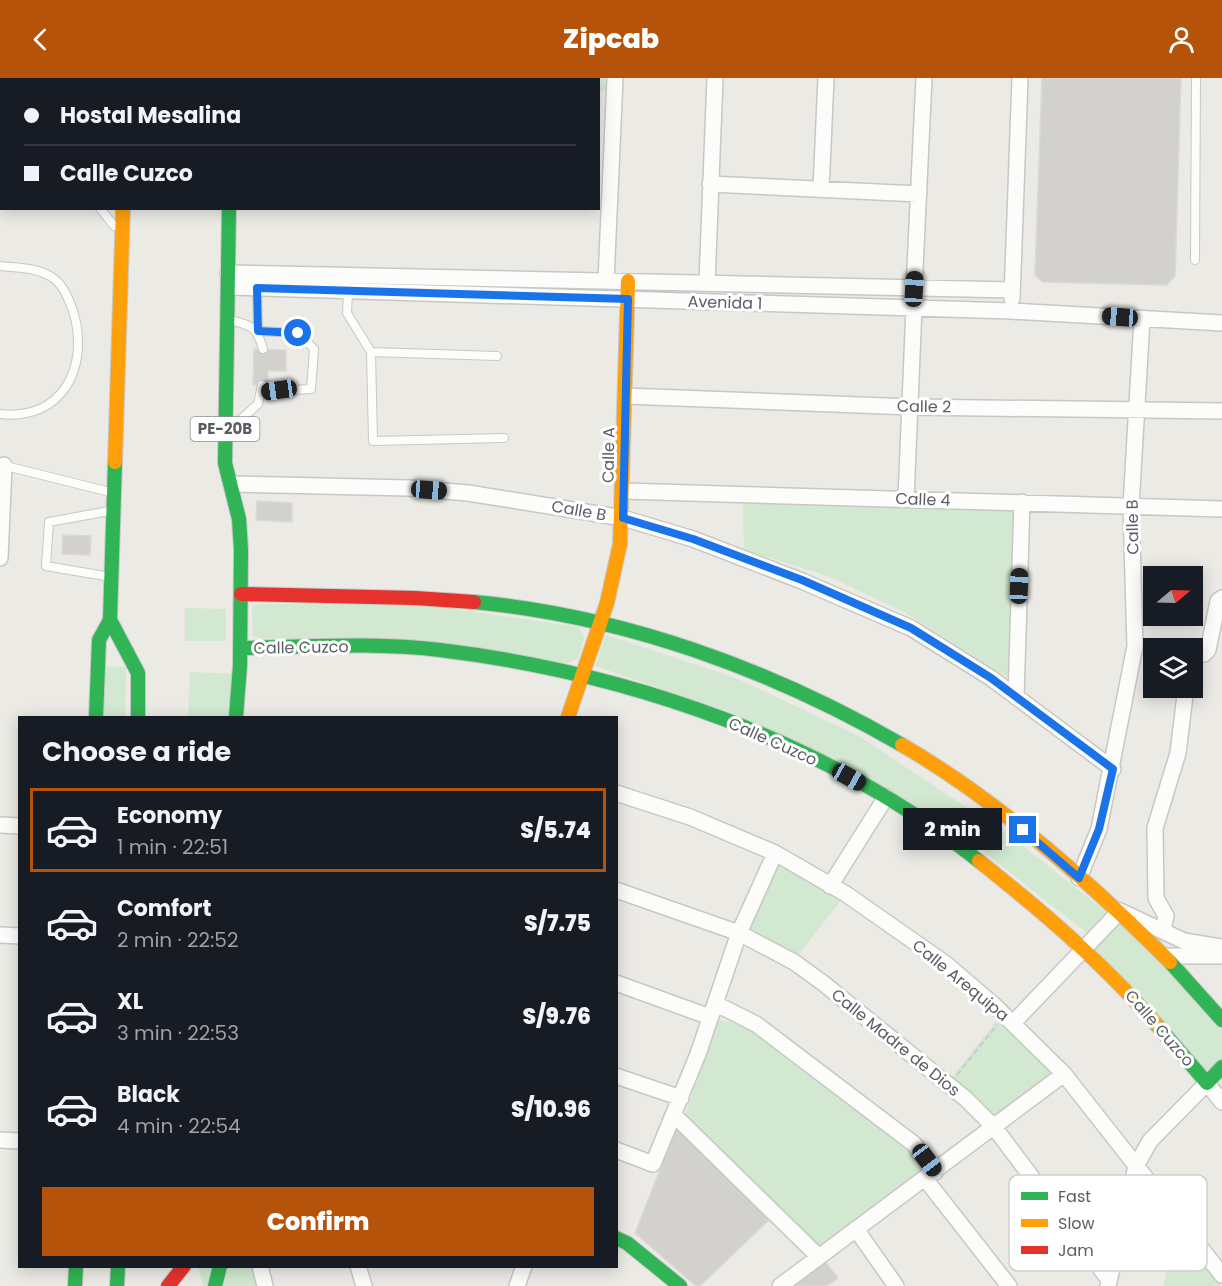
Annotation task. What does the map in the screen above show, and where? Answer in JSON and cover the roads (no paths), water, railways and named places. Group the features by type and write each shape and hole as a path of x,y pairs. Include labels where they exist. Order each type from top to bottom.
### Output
{"main road":[{"path":"96,716 99,640 110,620 121,353 123,210"},
{"name":"PE-20B","path":"229,210 225,463 240,519 240,648 236,716"},
{"name":"Calle A","path":"568,716 580,674 612,587 623,518 628,281"},
{"path":"241,594 444,598 521,608 670,644 739,667 848,715 904,746 965,786 1023,830 1119,910 1165,956 1222,1020"},
{"path":"110,620 138,673 138,716"},
{"name":"Calle Cuzco","path":"240,648 376,646 438,650 510,660 636,688 738,724 830,766 886,797 950,838 1006,879 1086,948 1140,1004 1207,1083"},
{"path":"1207,1083 1222,1067"},
{"path":"618,1239 627,1243 680,1286"},
{"path":"75,1286 76,1268"},
{"path":"117,1286 118,1268"},
{"path":"168,1286 182,1268"},
{"path":"215,1286 219,1268"}],"street":[{"path":"606,281 604,181 615,78"},
{"path":"707,283 715,78"},
{"path":"821,189 826,78"},
{"path":"914,289 924,78"},
{"path":"1011,311 1020,78"},
{"path":"710,184 919,194"},
{"name":"Avenida 1","path":"228,280 628,281 1012,291"},
{"name":"Avenida 1","path":"228,280 257,288 1011,311 1222,323"},
{"path":"906,498 914,308"},
{"name":"Calle B","path":"1079,878 1099,829 1113,769 1135,646 1131,506 1142,319"},
{"name":"Calle 2","path":"626,396 911,406 1222,411"},
{"path":"0,558 2,465"},
{"name":"Calle B","path":"232,484 409,488 468,493 623,518 693,539 802,580 911,628 989,676 1113,769"},
{"name":"Calle 4","path":"624,490 1222,509"},
{"path":"1016,697 1022,502"},
{"path":"1203,654 1208,650 1218,601 1222,598"},
{"path":"1163,931 1166,916 1156,898 1155,828 1178,753 1185,698"},
{"name":"Calle Arequipa","path":"618,794 690,817 774,854 830,886 946,964 1005,1024 1064,1074 1143,1175"},
{"path":"830,886 886,797"},
{"path":"0,825 18,826"},
{"path":"618,1151 653,1164 681,1098 739,933 774,854"},
{"name":"Calle Madre de Dios","path":"618,891 739,933 794,962 966,1099 994,1127 1029,1175"},
{"path":"1005,1024 1086,948 1119,910 1184,941 1222,947"},
{"path":"0,935 18,936"},
{"path":"1165,956 1222,956"},
{"path":"618,984 756,1024 914,1144 931,1176 1009,1286"},
{"path":"785,1285 856,1229 931,1176 1064,1074"},
{"path":"618,1077 681,1098"},
{"path":"1134,1175 1136,1166 1150,1141 1207,1083"},
{"name":"Calle Cuzco","path":"1207,1083 1222,1102"},
{"path":"674,1115 819,1257"},
{"path":"0,1140 18,1141"},
{"path":"856,1229 896,1286"},
{"name":"Calle Arequipa","path":"1207,1256 1222,1275"},
{"path":"261,1268 266,1286"},
{"path":"359,1268 364,1286"},
{"path":"518,1286 523,1268"}],"lane":[{"path":"1194,260 1196,78"},
{"path":"102,210 122,237"},
{"path":"0,266 30,268 55,279 70,300 78,329 77,368 62,394 34,412 14,416 0,414"},
{"path":"257,288 258,331 263,349"},
{"path":"348,291 347,313 370,352 373,441 504,438"},
{"path":"225,432 258,404 262,389 311,389 314,349 298,333 258,331 249,324 227,319"},
{"path":"370,352 497,356"},
{"path":"2,465 114,493"},
{"path":"112,577 46,566 49,522 114,510"}]}
